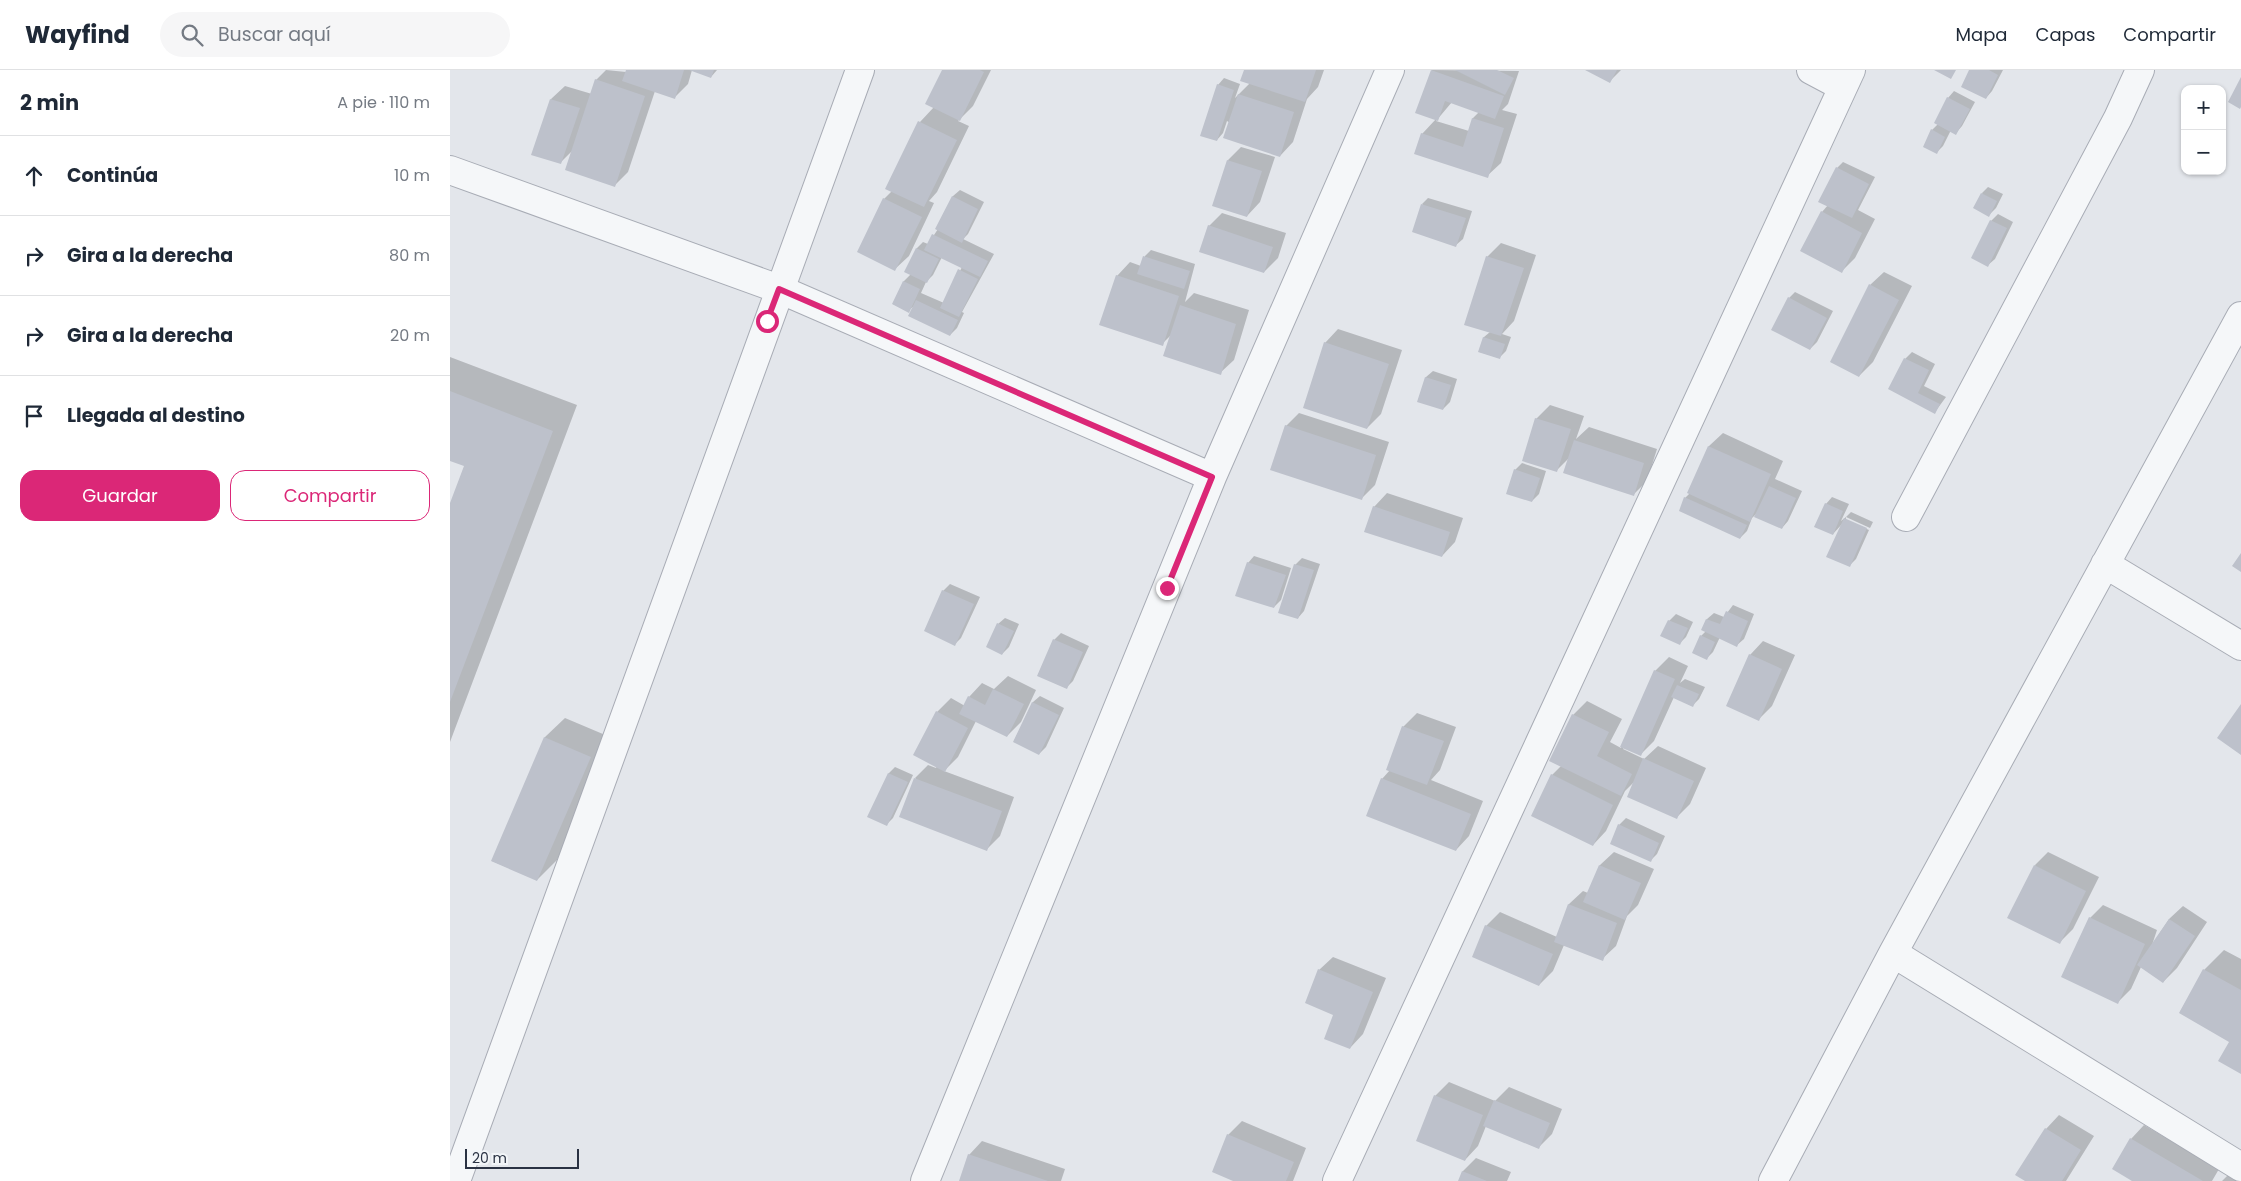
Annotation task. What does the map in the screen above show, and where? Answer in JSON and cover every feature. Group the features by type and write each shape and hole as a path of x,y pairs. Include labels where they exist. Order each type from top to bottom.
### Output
{"street":[{"path":"456,1181 860,70"},
{"path":"924,1181 1212,477 1390,70"},
{"path":"1337,1181 1847,78 1811,70"},
{"path":"1906,517 2118,118 2140,70"},
{"path":"450,170 779,289 1212,477"},
{"path":"1773,1181 1893,953 2241,316"},
{"path":"2105,564 2241,646"},
{"path":"1893,953 2241,1168"}],"building":[{"path":"626,70 684,70 675,99 622,81"},
{"path":"689,70 714,70 711,78"},
{"path":"942,70 980,70 984,72 960,121 925,104"},
{"path":"1244,70 1316,70 1305,102 1240,81"},
{"path":"1431,70 1504,96 1495,119 1445,101 1438,121 1415,113"},
{"path":"1455,70 1497,70 1514,78 1505,95"},
{"path":"1585,70 1617,70 1610,83"},
{"path":"1934,70 1956,70 1951,79"},
{"path":"1969,70 1989,70 1998,75 1986,99 1961,87"},
{"path":"2241,77 2241,107 2240,109 2228,102"},
{"path":"595,79 645,96 615,187 565,170"},
{"path":"1217,84 1234,90 1217,141 1200,136"},
{"path":"1238,94 1294,112 1280,157 1223,138"},
{"path":"1947,97 1970,109 1956,135 1934,123"},
{"path":"550,99 580,108 561,164 531,155"},
{"path":"1472,118 1504,128 1488,178 1414,154 1421,133 1463,147"},
{"path":"918,121 957,140 924,207 885,189"},
{"path":"1931,129 1945,137 1937,154 1923,147"},
{"path":"1227,160 1262,171 1247,217 1212,206"},
{"path":"1836,167 1869,184 1852,218 1818,202"},
{"path":"1981,193 1997,201 1989,217 1973,208"},
{"path":"952,196 978,209 962,243 935,229"},
{"path":"883,198 922,217 895,271 857,252"},
{"path":"1421,204 1466,218 1456,247 1412,232"},
{"path":"1821,211 1862,233 1842,273 1800,251"},
{"path":"1990,220 2007,228 1988,267 1971,258"},
{"path":"1208,225 1273,247 1264,273 1199,252"},
{"path":"932,234 988,261 980,277 924,250"},
{"path":"916,248 939,259 927,283 904,272"},
{"path":"1143,256 1190,271 1184,289 1137,274"},
{"path":"1486,256 1524,268 1501,336 1464,325"},
{"path":"958,269 978,279 959,317 940,308"},
{"path":"1116,275 1179,296 1163,346 1099,325"},
{"path":"903,281 920,289 909,313 892,304"},
{"path":"1869,284 1899,300 1859,377 1830,362"},
{"path":"1788,297 1827,318 1810,350 1771,330"},
{"path":"916,300 958,320 950,336 908,316"},
{"path":"1180,305 1236,324 1221,375 1163,356"},
{"path":"1483,337 1505,344 1500,359 1478,352"},
{"path":"1324,342 1389,364 1367,429 1303,408"},
{"path":"1904,358 1929,370 1918,393 1940,404 1935,414 1888,389"},
{"path":"1425,377 1451,385 1443,410 1417,402"},
{"path":"450,391 553,431 450,702 450,503 464,466 450,461"},
{"path":"1535,418 1571,429 1557,472 1522,461"},
{"path":"1285,425 1376,455 1362,500 1270,470"},
{"path":"1574,440 1644,463 1634,496 1563,473"},
{"path":"1708,446 1771,474 1750,522 1687,493"},
{"path":"1514,469 1540,478 1532,502 1506,494"},
{"path":"1769,486 1796,498 1782,529 1754,517"},
{"path":"1684,497 1747,525 1740,539 1679,511"},
{"path":"1825,503 1843,511 1833,535 1814,527"},
{"path":"1373,506 1450,532 1442,557 1364,532"},
{"path":"1844,518 1867,528 1850,567 1826,557"},
{"path":"2241,553 2241,572 2232,566"},
{"path":"1247,562 1286,575 1274,608 1235,596"},
{"path":"1294,564 1314,570 1298,619 1278,613"},
{"path":"942,590 974,604 955,646 924,631"},
{"path":"1726,611 1748,621 1737,647 1701,630 1706,619 1720,624"},
{"path":"1668,620 1688,628 1680,645 1660,636"},
{"path":"997,623 1014,631 1002,655 986,647"},
{"path":"1700,635 1715,642 1707,660 1692,653"},
{"path":"1053,639 1083,652 1067,689 1037,676"},
{"path":"1749,654 1782,669 1759,721 1726,706"},
{"path":"1654,670 1675,679 1641,756 1620,747"},
{"path":"1677,685 1699,694 1693,707 1671,697"},
{"path":"993,689 1024,704 1007,737 959,714 968,696 985,705"},
{"path":"1032,702 1059,715 1039,755 1013,742"},
{"path":"2241,704 2241,755 2217,738"},
{"path":"936,711 968,728 945,772 913,755"},
{"path":"1572,714 1609,732 1597,756 1632,774 1621,796 1549,761"},
{"path":"1402,726 1444,741 1427,785 1386,770"},
{"path":"544,737 591,757 537,881 491,861"},
{"path":"1643,758 1694,781 1677,819 1627,797"},
{"path":"888,773 908,782 887,826 867,817"},
{"path":"1551,774 1613,805 1593,846 1531,816"},
{"path":"914,778 1002,811 987,851 899,817"},
{"path":"1381,778 1471,814 1456,851 1366,816"},
{"path":"1618,824 1659,843 1651,862 1610,844"},
{"path":"1599,865 1641,883 1625,920 1583,902"},
{"path":"2034,865 2086,891 2060,944 2007,918"},
{"path":"1568,904 1617,923 1603,961 1554,942"},
{"path":"2089,917 2145,944 2118,1004 2061,977"},
{"path":"2169,919 2195,936 2163,983 2137,965"},
{"path":"1485,925 1553,954 1539,986 1472,957"},
{"path":"1318,969 1373,992 1350,1049 1324,1039 1333,1015 1305,1003"},
{"path":"2203,969 2241,990 2241,1074 2218,1061 2229,1042 2179,1013"},
{"path":"1434,1095 1483,1115 1465,1161 1416,1141"},
{"path":"1494,1100 1550,1123 1539,1149 1483,1126"},
{"path":"2045,1128 2081,1150 2062,1181 2025,1181 2015,1175"},
{"path":"1227,1134 1294,1162 1286,1181 1233,1181 1212,1172"},
{"path":"2130,1138 2203,1181 2132,1181 2112,1169"},
{"path":"968,1154 1048,1181 959,1181"},
{"path":"1462,1171 1487,1181 1458,1181"}],"route":[{"path":"767,321 779,289 1212,477 1167,588"}]}
